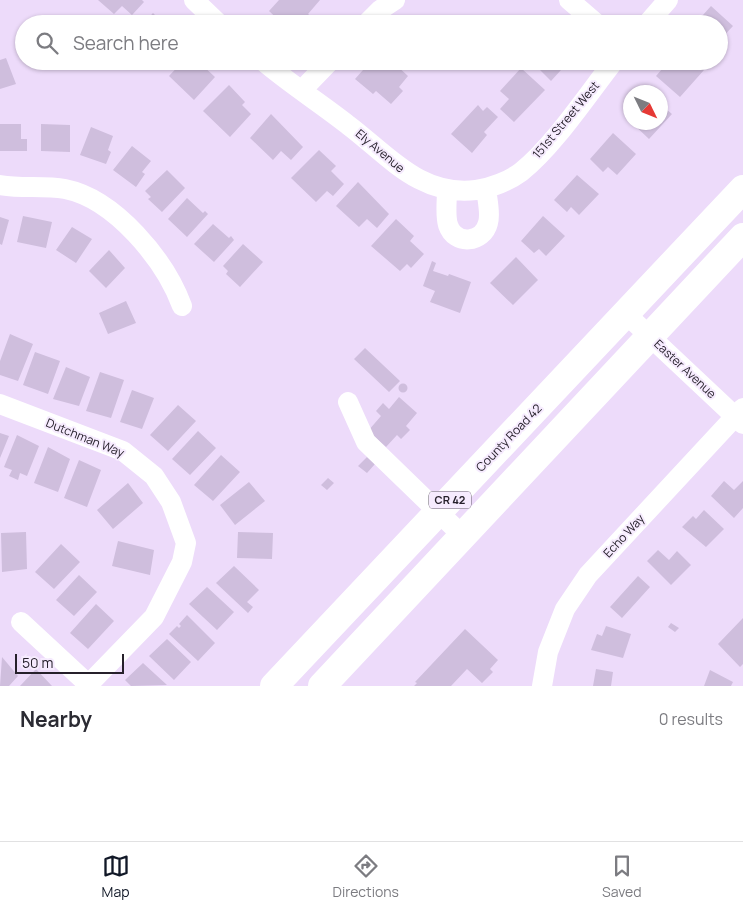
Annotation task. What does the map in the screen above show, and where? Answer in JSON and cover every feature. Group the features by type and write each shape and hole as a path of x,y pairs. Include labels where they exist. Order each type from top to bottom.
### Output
{"highway":[{"name":"County Road 42","path":"274,686 743,189"},
{"name":"CR 42","path":"322,686 743,237"}],"street":[{"path":"194,0 210,15"},
{"path":"375,15 394,0"},
{"path":"569,0 586,15"},
{"path":"655,15 668,0"},
{"name":"Ely Avenue","path":"275,70 364,137 403,171 424,183 447,190 486,188 514,176"},
{"path":"302,90 321,70"},
{"name":"151st Street West","path":"514,176 552,139 607,70"},
{"path":"0,185 18,188 62,188 94,199 109,210 157,257 176,290 182,306"},
{"path":"447,190 447,223 450,231 467,241 476,238 484,232 488,223 486,188"},
{"name":"Easter Avenue","path":"626,314 740,416"},
{"path":"348,402 361,435 366,442 464,536"},
{"name":"Dutchman Way","path":"0,404 124,451 154,476 171,502 181,527 186,543 182,562 154,617 88,685"},
{"name":"Echo Way","path":"542,686 548,652 565,609 588,575 740,416"},
{"path":"21,622 88,685"}],"building":[{"path":"98,0 142,0 144,2 132,15 122,6 114,14"},
{"path":"279,0 320,0 308,14 309,15 273,15 269,11"},
{"path":"711,6 721,15 703,15"},
{"path":"728,21 733,26 728,31"},
{"path":"6,58 16,84 0,89 0,60"},
{"path":"175,70 207,70 215,77 194,100 169,76"},
{"path":"363,70 402,70 408,76 399,87 403,91 391,104 376,91 373,94 355,79"},
{"path":"519,70 523,70 545,90 514,122 500,109 509,99 500,91"},
{"path":"540,70 561,70 551,81"},
{"path":"661,70 704,70 680,97 656,76"},
{"path":"229,85 245,102 242,105 251,114 230,137 203,111"},
{"path":"478,105 483,111 487,107 498,117 484,132 487,135 472,153 451,134"},
{"path":"271,114 303,147 291,160 281,151 273,160 250,138"},
{"path":"0,124 21,124 21,139 27,139 27,151 0,151"},
{"path":"41,124 70,125 70,152 41,151"},
{"path":"91,127 113,136 108,150 111,152 106,164 80,155"},
{"path":"639,130 657,130 649,139"},
{"path":"613,133 636,154 617,175 608,167 603,172 590,159"},
{"path":"132,146 151,161 142,172 145,174 136,187 113,170"},
{"path":"319,150 336,166 331,171 344,184 333,196 327,191 316,202 291,178"},
{"path":"167,170 185,188 162,212 148,199 151,197 145,191"},
{"path":"577,175 599,194 579,215 571,207 567,212 554,200"},
{"path":"358,182 389,214 377,228 367,219 359,227 336,206"},
{"path":"187,198 203,213 205,211 208,214 187,237 168,219"},
{"path":"23,216 52,222 46,248 17,242"},
{"path":"543,216 565,236 546,256 539,249 534,253 521,241"},
{"path":"0,217 9,220 2,245 0,244"},
{"path":"396,219 414,236 410,241 424,254 411,268 407,264 400,271 371,246"},
{"path":"213,224 234,240 214,262 194,244"},
{"path":"72,227 92,239 76,263 56,250"},
{"path":"243,244 263,262 240,287 226,274 228,271 223,266"},
{"path":"109,250 125,268 106,288 89,271"},
{"path":"516,257 538,280 513,305 490,283"},
{"path":"432,261 436,263 433,271 448,276 449,274 471,282 460,313 430,302 435,291 423,286"},
{"path":"126,301 136,323 108,334 99,313"},
{"path":"10,334 33,344 18,381 0,375 0,361"},
{"path":"365,348 400,381 389,392 354,359"},
{"path":"35,352 60,361 48,394 23,385"},
{"path":"66,367 90,377 79,406 53,399"},
{"path":"100,372 124,380 111,418 86,411"},
{"path":"403,384 407,388 403,392 399,388"},
{"path":"132,390 154,398 142,429 120,422"},
{"path":"399,397 417,413 406,426 410,430 401,439 397,435 386,447 368,431 381,416 376,411 383,403 389,409"},
{"path":"178,405 196,421 168,451 150,435"},
{"path":"198,431 216,448 190,475 172,459"},
{"path":"0,433 9,436 0,458"},
{"path":"17,435 39,446 27,476 20,473 18,480 9,476 12,470 4,467"},
{"path":"48,447 70,459 58,492 34,483"},
{"path":"221,455 240,472 213,501 194,485"},
{"path":"367,457 375,464 367,473 358,466"},
{"path":"79,460 101,470 87,507 64,498"},
{"path":"328,478 334,483 327,490 321,485"},
{"path":"724,481 734,490 743,481 743,508 734,518 711,496"},
{"path":"249,482 265,501 235,525 220,505"},
{"path":"128,483 143,503 113,529 97,510"},
{"path":"704,510 724,529 706,547 682,527 693,516 696,519"},
{"path":"26,532 27,569 2,572 1,533"},
{"path":"238,532 273,533 272,559 237,558"},
{"path":"118,541 154,550 150,575 112,566"},
{"path":"61,544 80,562 54,589 35,572"},
{"path":"658,550 669,560 677,551 691,565 671,585 647,561"},
{"path":"234,566 259,590 247,602 253,607 248,613 216,583"},
{"path":"79,575 97,592 74,616 56,600"},
{"path":"638,576 650,587 622,618 610,607"},
{"path":"207,587 234,612 217,630 189,604"},
{"path":"96,604 114,621 88,649 70,633"},
{"path":"187,615 215,643 198,661 169,634 177,626 179,628 181,626 179,624"},
{"path":"743,618 743,664 740,667 718,644"},
{"path":"671,623 679,628 675,632 668,627"},
{"path":"606,626 631,634 623,658 591,650 597,634 602,636"},
{"path":"465,629 498,660 490,669 493,672 482,683 467,669 451,686 414,686 417,683 415,682"},
{"path":"167,639 191,662 174,680 149,656"},
{"path":"2,657 18,676 9,686 0,686"},
{"path":"143,663 167,685 131,686 125,680"},
{"path":"36,669 52,686 20,686"},
{"path":"596,669 613,672 611,686 593,686"},
{"path":"710,670 733,682 731,686 704,686"}]}
